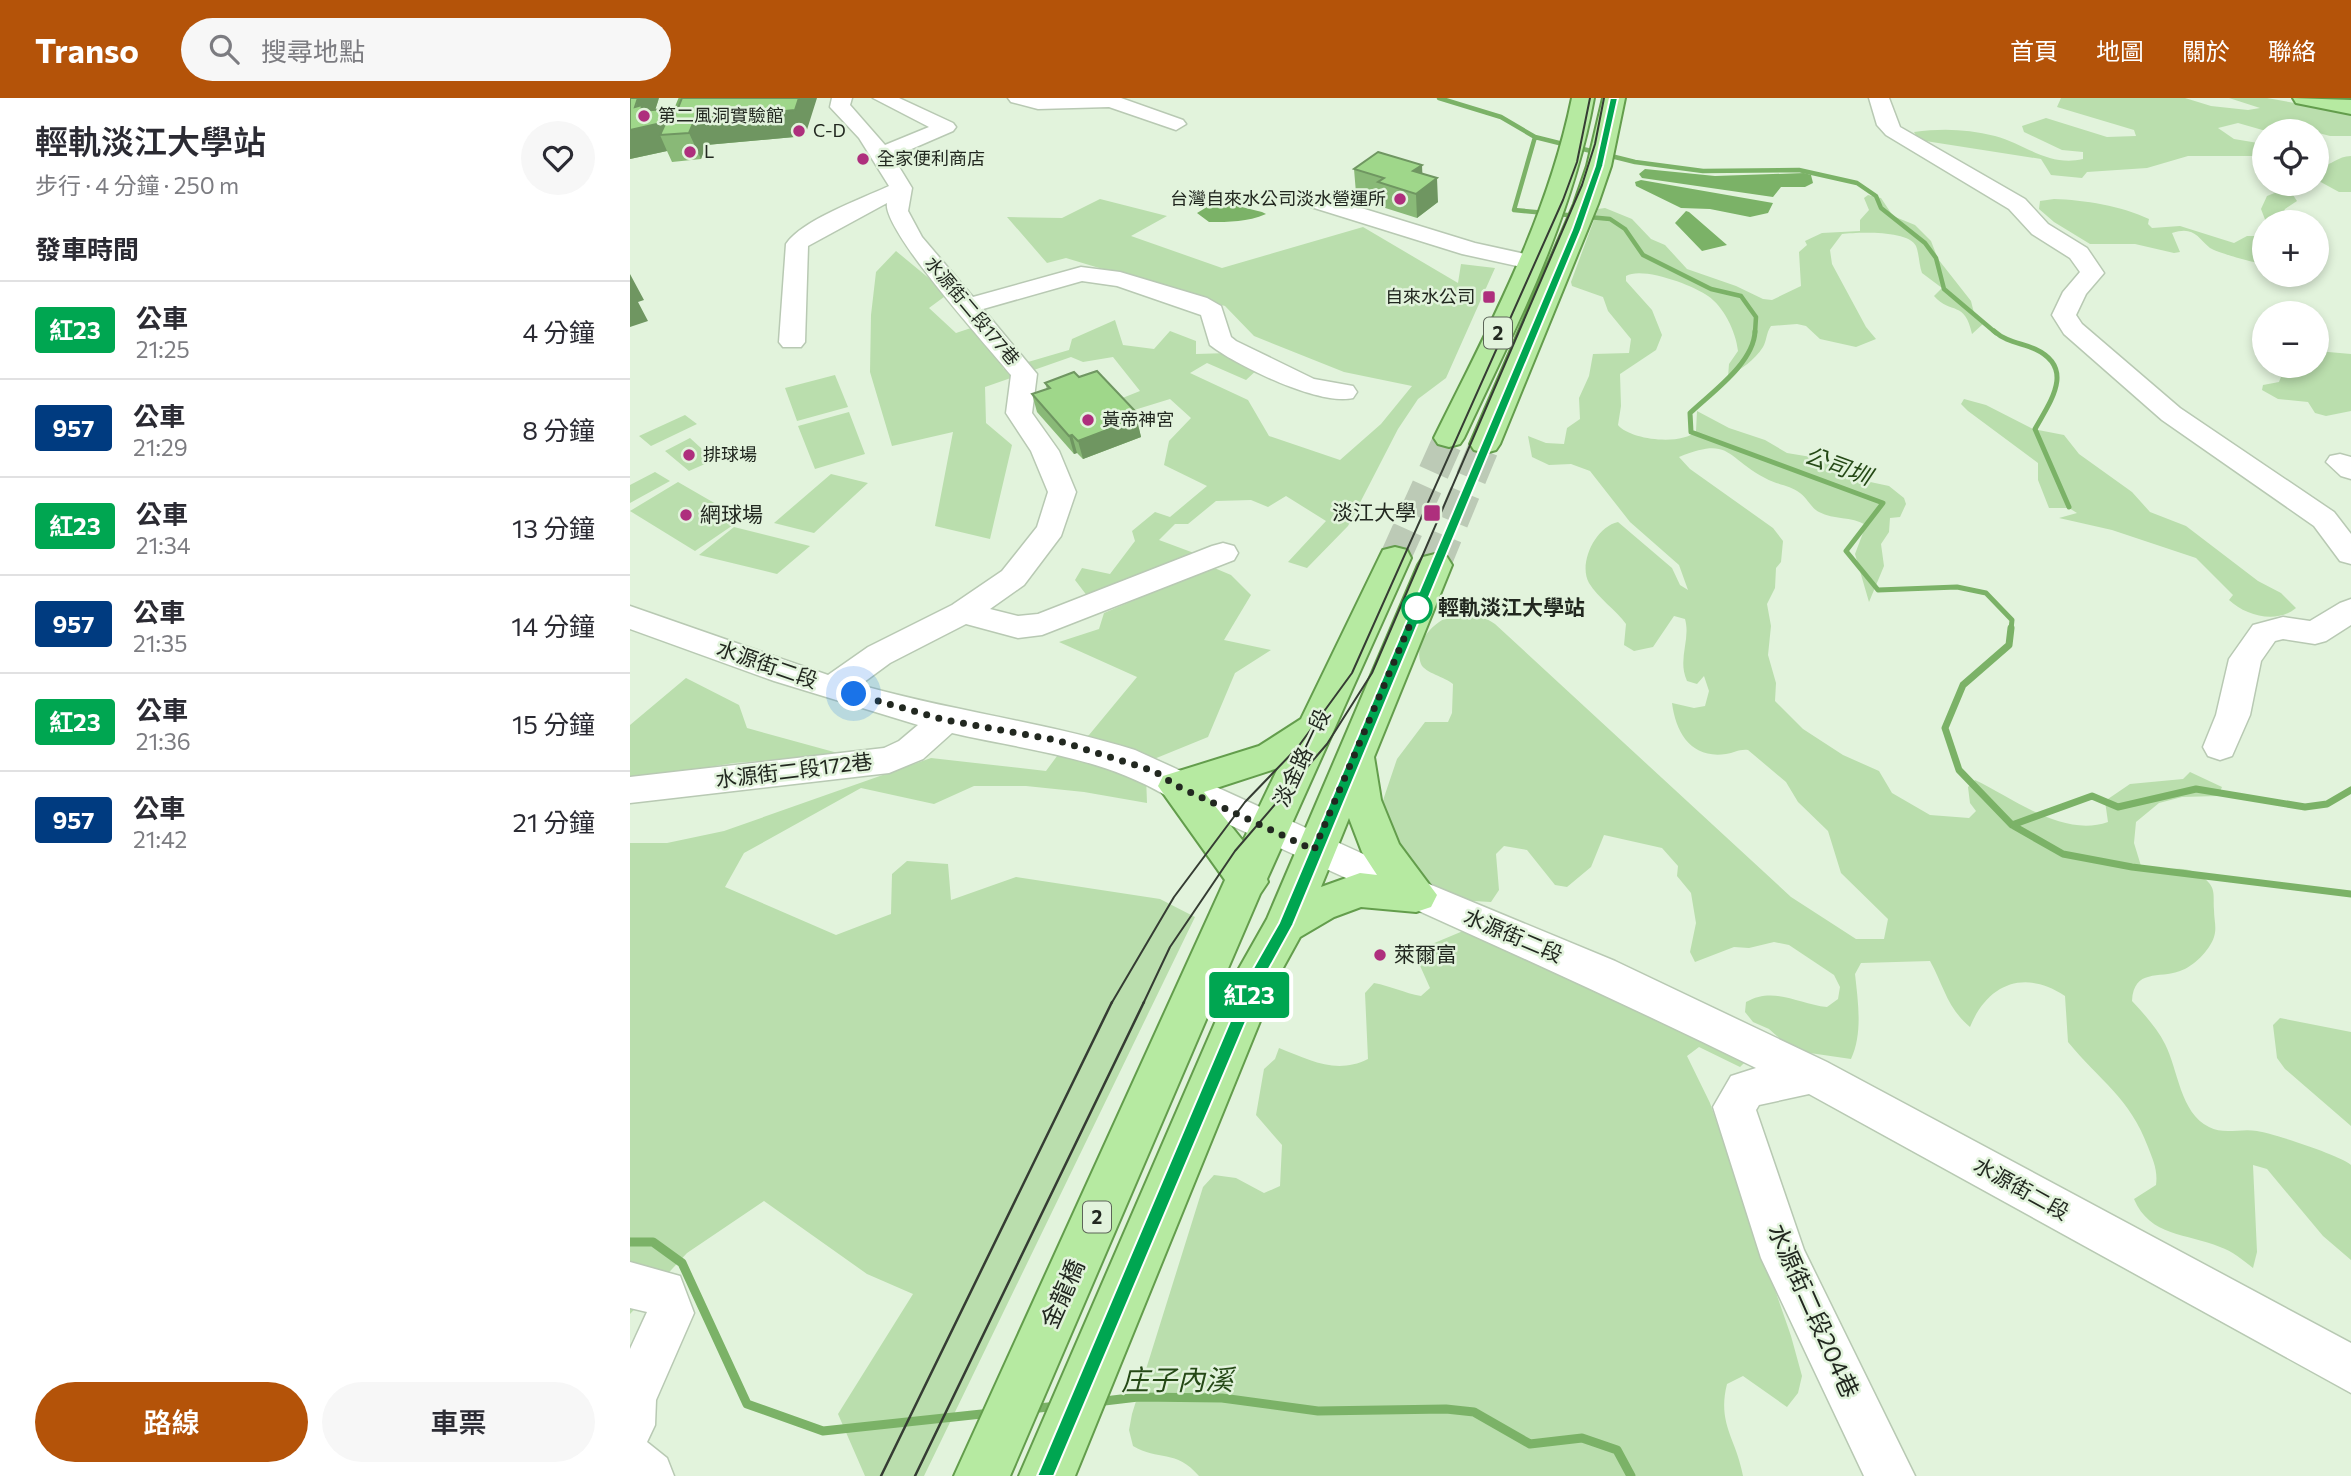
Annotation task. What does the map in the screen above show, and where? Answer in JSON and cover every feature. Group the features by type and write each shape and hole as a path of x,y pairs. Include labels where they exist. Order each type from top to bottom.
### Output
{"main road":[{"name":"2","path":"1449,438 1553,215 1579,130 1583,98"},
{"name":"2","path":"1485,444 1586,204 1599,166 1614,98"},
{"path":"2304,98 2351,107"},
{"name":"淡金路一段","path":"1212,958 1248,882 1269,828 1395,558"},
{"path":"1047,1476 1259,972 1285,925 1435,565"},
{"path":"1248,882 1222,841 1177,786 1272,755 1316,728"},
{"path":"1355,757 1362,800 1382,852 1416,895"},
{"path":"1285,925 1319,905 1360,890 1416,895"},
{"name":"金龍橋","path":"982,1476 1212,958"}],"street":[{"path":"872,144 946,127 883,98"},
{"path":"1018,98 1038,103 1111,101 1176,124"},
{"path":"1879,98 1887,124 1893,131 1972,180 2017,204 2040,229 2088,262 2092,273 2075,292 2064,315 2073,329 2171,414 2248,464 2324,519 2351,554"},
{"name":"水源街二段177巷","path":"832,688 879,655 963,612 1013,578 1051,529 1062,492 1045,450 1019,413 1024,373 912,239 897,211 901,188 858,118 841,102"},
{"path":"792,342 797,244 813,232 901,188"},
{"path":"1319,202 1470,248 1531,262"},
{"path":"968,306 1081,274 1100,275 1198,303 1212,311 1219,340 1227,346 1307,385 1344,392"},
{"path":"963,612 1018,627 1042,624 1223,553"},
{"path":"2220,747 2233,715 2245,659 2264,633 2283,628 2315,634 2351,610"},
{"name":"水源街二段","path":"630,617 832,688 945,720 1056,740 1154,771 1177,786 1314,850 1601,973 1812,1075 2351,1369"},
{"name":"水源街二段172巷","path":"630,790 889,760 911,750 945,720"},
{"name":"水源街二段204巷","path":"1812,1075 1746,1089 1734,1107 1784,1258 1890,1476"},
{"path":"630,1285 664,1292 671,1313 632,1399 630,1424"},
{"path":"630,1460 649,1476"}],"shaded area":[{"path":"2061,98 2185,98 2211,106 2248,110 2260,108 2229,98 2267,98 2351,113 2351,136 2329,136 2329,119 2252,119 2252,127 2238,123 2218,128 2234,139 2252,142 2252,156 2188,156 2147,168 2087,172 2082,178 2051,175 2041,159 1919,140 1914,132 1954,130 1985,134 2038,154 2071,161 2083,159 2083,152 2062,150 2024,132 2022,126 2046,118 2107,137 2136,136 2134,130 2057,107"},
{"path":"2351,156 2351,192 2339,192 2329,187 2329,164"},
{"path":"1645,169 1715,176 1804,173 1811,175 1813,183 1805,187 1781,187 1773,197 1642,178 1639,174"},
{"path":"1641,180 1773,203 1768,213 1750,217 1710,209 1681,208 1636,186 1635,182"},
{"path":"1868,195 1881,198 1893,216 1915,225 1931,241 1938,259 1971,301 1974,313 1984,323 1972,334 1966,316 1934,296 1942,288 1922,273 1916,246 1911,241 1882,233 1842,234 1830,250 1832,264 1866,327 1876,339 1856,347 1820,339 1806,326 1771,326 1759,352 1728,377 1729,364 1738,351 1737,343 1732,327 1714,300 1680,282 1655,275 1643,273 1626,276 1626,281 1652,310 1662,335 1656,350 1620,374 1621,406 1618,425 1644,437 1668,440 1680,438 1696,431 1697,411 1729,428 1765,440 1787,453 1817,458 1861,480 1889,486 1904,498 1906,504 1900,517 1890,518 1889,532 1881,544 1884,566 1869,602 1855,554 1866,525 1819,512 1796,490 1765,478 1719,449 1709,448 1679,457 1690,469 1773,528 1783,541 1781,562 1776,568 1775,588 1767,604 1771,626 1768,655 1776,683 1775,701 1803,729 1843,755 1879,771 1892,793 1930,815 1969,818 1976,811 1970,803 1968,787 1975,780 2039,814 2074,825 2091,826 2108,822 2105,801 2130,784 2183,779 2190,772 2222,787 2218,796 2182,797 2159,803 2136,822 2134,843 2141,866 2192,871 2211,886 2214,894 2215,930 2209,947 2195,962 2180,971 2143,979 2137,984 2132,1001 2162,1038 2181,1090 2199,1120 2221,1131 2251,1130 2277,1136 2351,1165 2351,1260 2323,1236 2267,1169 2253,1165 2257,1252 2253,1268 2224,1249 2171,1232 2150,1221 2134,1199 2156,1185 2156,1170 2141,1130 2123,1103 2068,1042 2065,996 2050,988 2036,983 2009,985 1987,1000 1970,1027 1951,1004 1930,961 1861,963 1855,974 1858,1028 1851,1059 1803,1052 1788,1046 1769,1029 1753,1022 1745,1012 1746,1002 1756,997 1776,996 1827,1007 1838,999 1840,987 1834,975 1789,945 1774,942 1749,948 1734,947 1695,962 1690,952 1696,923 1691,893 1677,876 1678,866 1662,848 1604,835 1591,867 1567,887 1555,885 1527,850 1504,846 1496,854 1499,890 1491,902 1438,899 1377,818 1397,759 1425,722 1448,722 1452,713 1453,684 1423,667 1419,655 1420,647 1429,631 1443,619 1464,612 1473,613 1495,624 1791,897 1856,939 1884,939 1888,919 1841,873 1828,831 1798,802 1786,782 1748,750 1714,755 1704,753 1688,742 1682,734 1672,703 1694,708 1705,706 1709,691 1704,676 1697,684 1687,681 1684,673 1685,619 1674,616 1653,647 1634,651 1624,645 1626,624 1593,588 1586,575 1587,557 1596,538 1610,525 1618,522 1672,568 1680,585 1688,590 1679,565 1630,522 1590,471 1571,464 1549,465 1532,457 1528,436 1546,443 1564,444 1567,428 1580,419 1579,398 1589,376 1593,354 1629,353 1631,339 1608,311 1603,297 1572,286 1571,282 1598,209 1605,208 1632,219 1651,239 1665,245 1687,269 1736,286 1763,299 1772,300 1801,286 1799,252 1807,245 1805,241 1822,233 1860,231 1860,220 1869,210 1864,198"},
{"path":"2267,196 2294,196 2297,201 2285,210 2261,209"},
{"path":"1100,199 1167,216 1131,236 1222,268 1363,227 1458,283 1461,264 1495,268 1446,378 1418,399 1398,429 1348,526 1307,568 1288,562 1326,521 1286,496 1268,507 1251,500 1216,501 1188,524 1175,524 1159,540 1202,556 1212,567 1231,575 1251,595 1224,640 1271,650 1235,673 1208,737 1154,759 1146,776 1147,803 1084,792 1026,786 974,786 934,804 861,788 744,853 725,887 836,935 891,914 892,874 907,861 948,864 951,900 1016,877 1160,899 1195,917 924,1476 865,1476 838,1414 913,1294 867,1274 764,1201 687,1253 630,1314 630,843 667,843 724,831 931,758 1046,771 1060,752 1089,735 1137,677 1059,642 1099,629 1104,613 1132,601 1117,589 1088,597 1075,580 1082,568 1110,574 1135,541 1132,531 1155,512 1170,517 1207,486 1164,465 1169,441 1191,418 1170,399 1131,411 1120,399 1140,391 1113,357 1083,362 1071,357 985,387 986,423 1012,445 990,539 935,526 953,432 892,446 870,372 871,315 876,272 896,251 948,294 929,308 956,333 974,327 1004,369 1069,350 1072,339 1115,320 1123,345 1154,349 1170,331 1196,341 1196,354 1229,353 1259,368 1246,380 1207,363 1190,373 1248,400 1269,436 1340,460 1381,424 1412,386 1344,372 1254,336 1225,306 1066,258 1047,263 1007,217 1062,218"},
{"path":"2054,199 2115,207 2149,219 2148,224 2152,228 2180,226 2234,243 2252,236 2252,261 2214,250 2194,234 2185,231 2172,233 2180,252 2174,253 2135,244 2090,244 2054,222 2039,209 2040,201"},
{"path":"1217,201 1266,214 1231,222 1209,222 1197,213"},
{"path":"1686,211 1727,245 1702,251 1675,223"},
{"path":"2329,352 2351,354 2351,411 2326,416 2315,413 2308,402 2278,399 2262,390 2263,385 2279,382 2281,378 2329,378"},
{"path":"835,375 848,407 797,421 785,388"},
{"path":"1964,399 1986,405 2033,429 2064,435 2079,454 2132,492 2150,512 2186,526 2258,581 2281,593 2296,608 2280,616 2253,614 2229,600 2233,595 2196,558 2112,530 2059,518 2077,513 2069,508 2049,508 2038,480 2038,463 1968,411 1961,404"},
{"path":"849,412 865,454 815,469 798,426"},
{"name":"排球場","path":"685,415 697,424 651,446 639,436"},
{"name":"排球場","path":"690,438 714,460 689,471 665,451"},
{"name":"排球場","path":"655,472 670,481 630,503 630,485"},
{"path":"831,474 868,483 814,533 774,523"},
{"name":"網球場","path":"678,482 742,519 695,551 630,511"},
{"path":"734,527 810,546 777,574 699,555"},
{"path":"686,678 739,705 747,728 845,755 734,763 630,780 630,725"},
{"path":"1463,931 1750,1057 1740,1067 1699,1047 1687,1056 1710,1103 1791,1336 1802,1376 1798,1393 1787,1407 1743,1376 1727,1384 1724,1410 1743,1476 1199,1476 1183,1462 1133,1446 1129,1430 1132,1414 1203,1187 1214,1175 1236,1178 1264,1193 1280,1186 1282,1145 1256,1115 1264,1069 1275,1059 1279,1048 1334,1066 1356,1064 1368,1059 1365,993 1374,983 1421,996 1430,988 1417,959 1420,949"},
{"path":"2280,1018 2351,1032 2351,1126 2285,1069 2277,1058 2273,1025"}],"building":[{"path":"630,98 638,98 635,107 642,105 641,111 678,108 682,98 799,98 795,110 695,119 689,133 660,135 666,122 630,130"},
{"path":"1378,152 1422,165 1413,171 1437,178 1416,194 1378,182 1384,178 1354,169"},
{"name":"黃帝神宮","path":"1097,371 1135,411 1131,412 1136,419 1078,441 1072,435 1069,436 1032,394 1050,388 1045,383 1074,372 1079,377"}],"waterway":[{"path":"673,117 681,98"},
{"name":"公司圳","path":"1439,98 1501,117 1535,137"},
{"path":"1535,137 1635,162 1703,171 1799,170 1857,183 1876,196 1881,208 1925,243 1936,258 1944,289 1996,333"},
{"name":"公司圳","path":"1535,137 1514,210 1610,219 1625,229 1643,255 1711,289 1741,296 1756,317 1755,333"},
{"name":"公司圳","path":"1755,331 1753,343 1740,365 1690,413 1691,432 1883,503 1846,551 1878,590 1957,587 1986,593 2012,620 2011,629"},
{"path":"1994,331 2009,340 2035,349 2054,366 2056,386 2035,429 2069,507"},
{"name":"公司圳","path":"2011,628 2009,645 1963,685 1945,728 1959,770 2012,825"},
{"name":"公司圳","path":"2012,825 2092,796 2118,807 2196,789 2305,807 2327,804 2351,790"},
{"path":"2012,825 2063,854 2132,867 2351,894"},
{"name":"庄子內溪","path":"630,1242 653,1242 682,1263 747,1404 823,1431 991,1413"},
{"name":"庄子內溪","path":"1096,1402 1138,1397 1222,1398 1318,1411 1446,1409 1474,1412 1530,1444 1582,1438 1617,1450 1631,1476"},
{"name":"庄子內溪","path":"1030,1409 1057,1406"}],"tunnel":[{"path":"1395,558 1449,438"},
{"path":"1435,565 1485,444"}],"tram line":[{"path":"1111,1004 1174,897 1245,802 1298,747 1352,673 1563,200 1577,162 1590,98"},
{"path":"1143,1004 1170,947 1235,851 1327,744 1372,673 1582,185 1595,144 1604,98"},
{"path":"915,1476 1144,1002"},
{"path":"881,1476 1111,1004"}],"bus line":[{"name":"紅23","path":"1047,1476 1259,972 1285,925 1314,850 1576,230 1599,166 1614,98"}],"place":[{"name":"第二風洞實驗館","path":"644,116"},
{"name":"C-D","path":"799,131"},
{"name":"L","path":"690,152"},
{"name":"全家便利商店","path":"863,159"},
{"name":"台灣自來水公司淡水營運所","path":"1400,199"},
{"name":"自來水公司","path":"1489,297"},
{"name":"黃帝神宮","path":"1088,420"},
{"name":"排球場","path":"689,455"},
{"name":"淡江大學","path":"1432,513"},
{"name":"網球場","path":"686,515"},
{"name":"輕軌淡江大學站","path":"1417,608"},
{"name":"萊爾富","path":"1380,955"}],"route":[{"path":"854,694 945,720 1056,740 1154,771 1177,786 1314,850 1417,608"}]}
